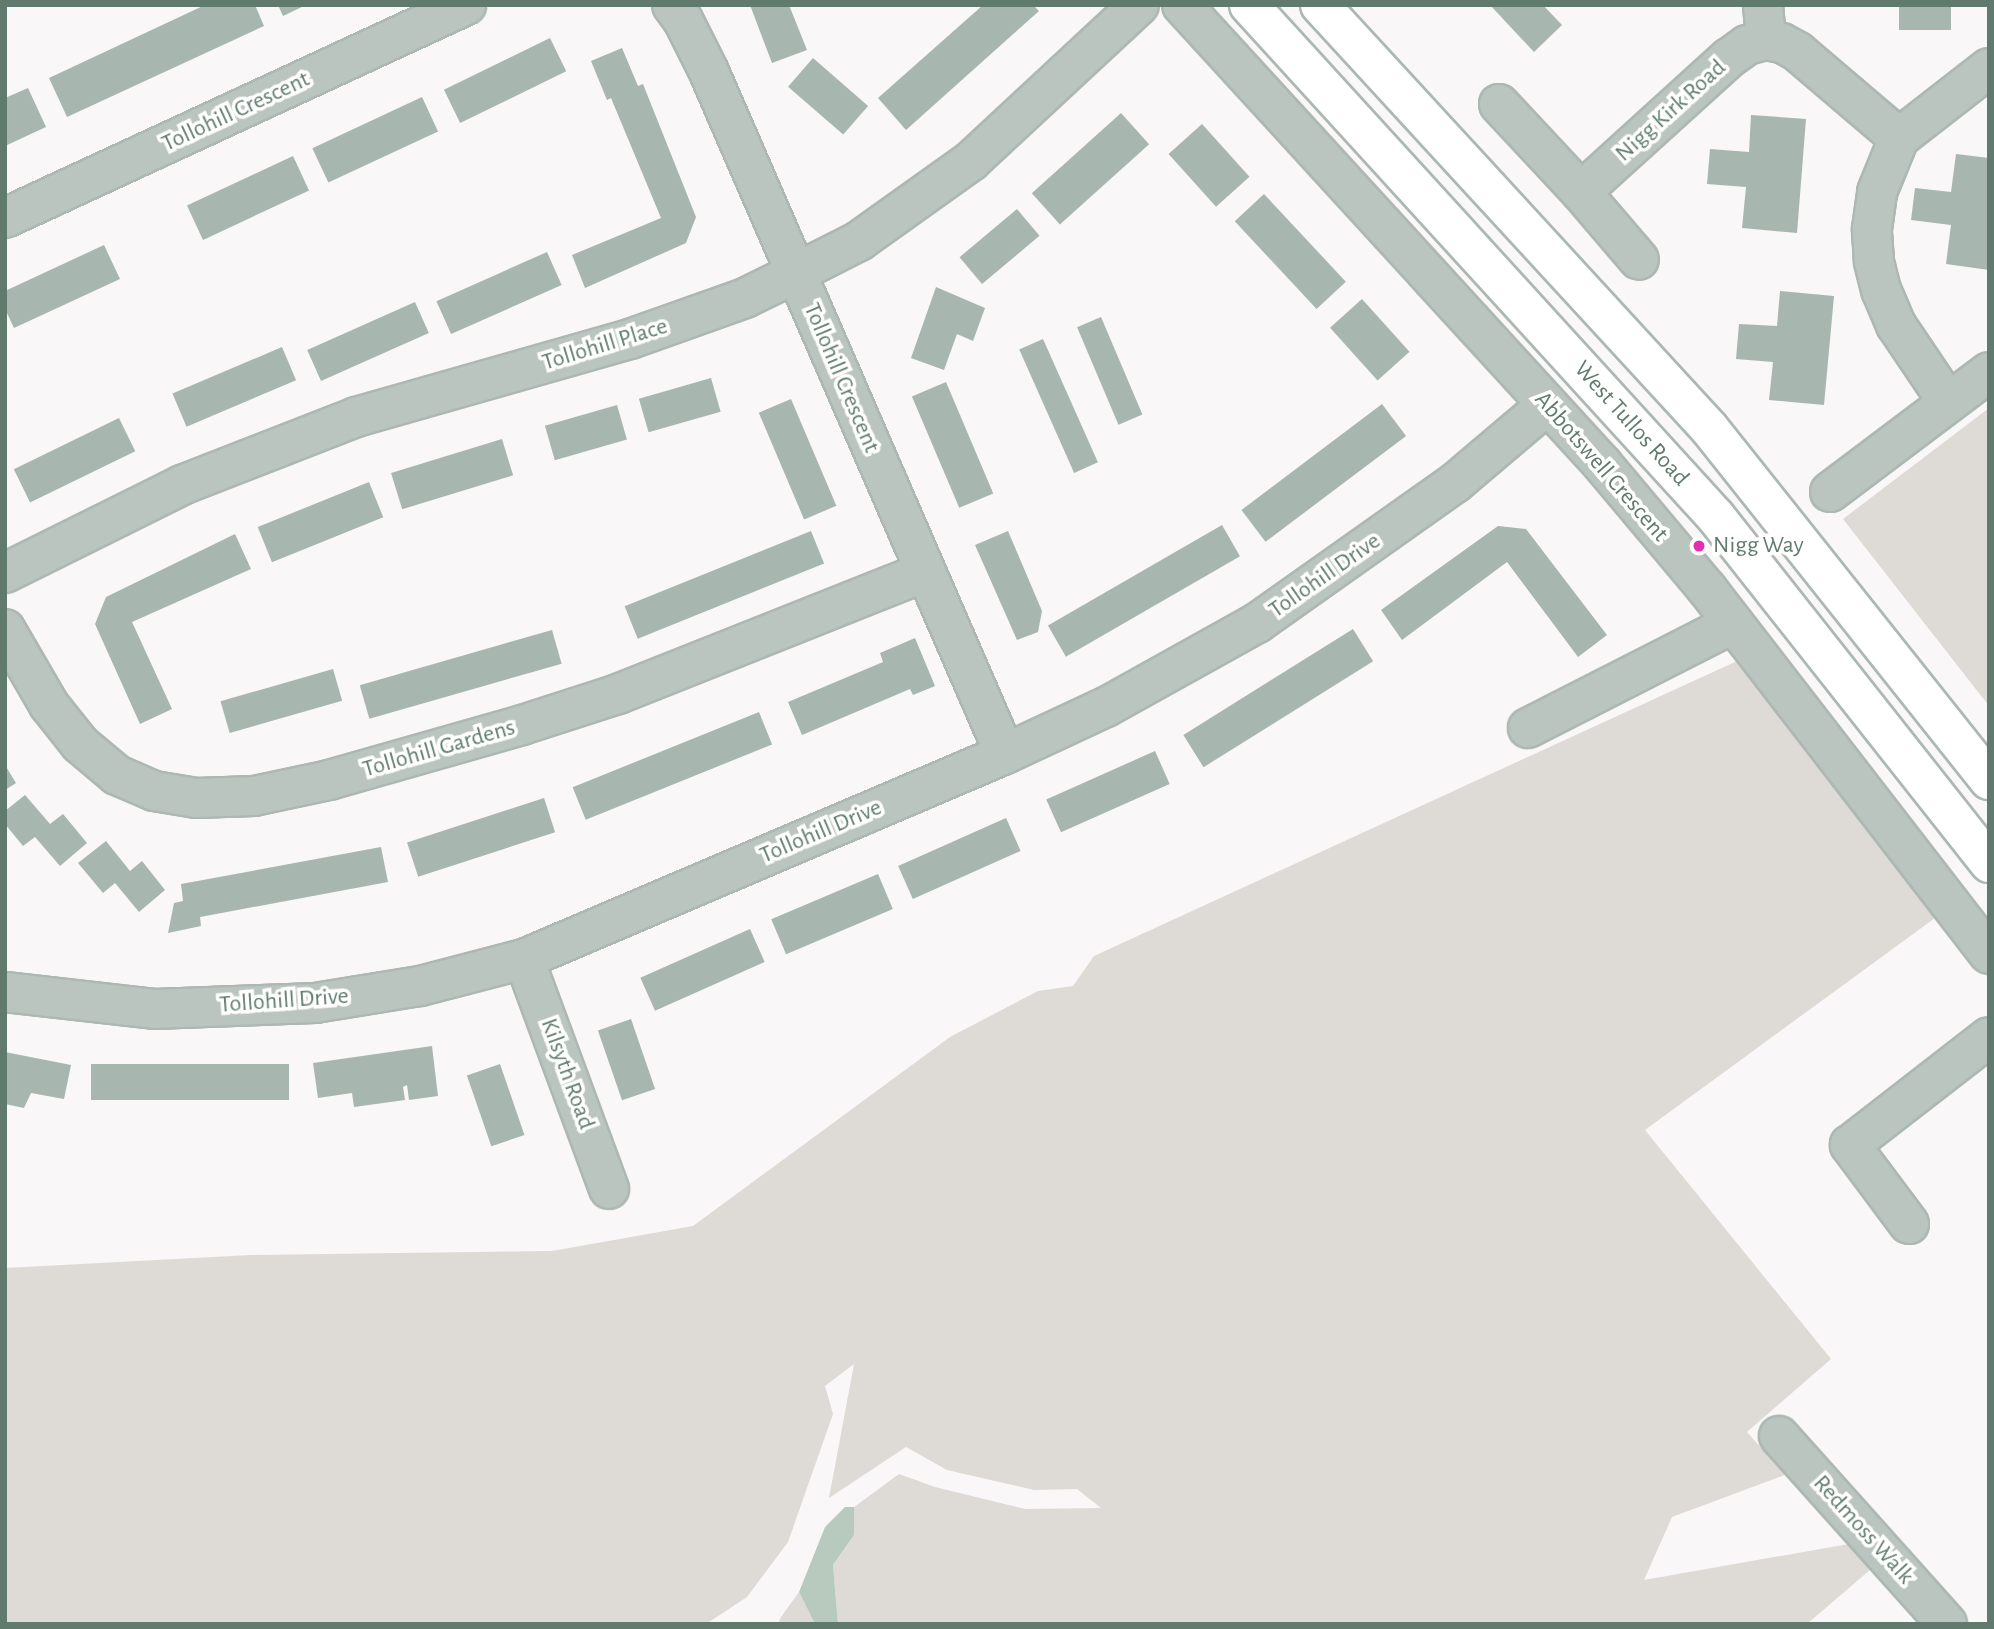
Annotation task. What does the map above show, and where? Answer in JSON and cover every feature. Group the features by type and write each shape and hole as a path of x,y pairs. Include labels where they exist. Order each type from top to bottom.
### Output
{"main road":[{"name":"West Tullos Road","path":"1249,5 1716,517 1989,863"},
{"path":"1320,5 1709,428 1989,780"}],"street":[{"name":"Tollohill Crescent","path":"5,218 466,5"},
{"name":"Tollohill Crescent","path":"672,5 683,20 709,72 1004,754"},
{"name":"Tollohill Place","path":"5,573 181,485 356,417 630,340 745,298 796,273 859,241 971,161 1139,5"},
{"name":"Abbotswell Crescent","path":"1182,5 1603,465 1732,624 1989,954"},
{"name":"Nigg Kirk Road","path":"1581,192 1729,58 1747,45 1764,22 1782,43 1798,52 1899,138"},
{"path":"1948,402 1896,325 1881,290 1874,261 1872,229 1877,192 1899,138 1989,68"},
{"path":"1499,104 1581,192 1639,260"},
{"path":"1830,492 1989,372"},
{"name":"Tollohill Drive","path":"5,992 153,1009 315,1003 420,986 524,959 1004,754 1105,708 1258,623 1455,484 1547,405"},
{"name":"Tollohill Gardens","path":"5,629 49,705 80,744 117,775 153,791 196,798 254,796 329,780 522,725 618,694 924,572"},
{"path":"1528,728 1732,624"},
{"name":"Kilsyth Road","path":"524,959 609,1189"},
{"path":"1909,1224 1850,1145 1989,1037"},
{"name":"Redmoss Walk","path":"1779,1436 1947,1624"}],"shaded area":[{"path":"1989,408 1989,706 1843,519"},
{"path":"1737,661 1935,918 1645,1130 1831,1359 1747,1432 1785,1475 1672,1517 1644,1580 1849,1544 1871,1569 1807,1624 838,1624 833,1565 854,1535 854,1507 899,1474 935,1487 1025,1509 1101,1508 1077,1489 1034,1490 947,1470 906,1447 829,1498 854,1364 825,1386 833,1414 788,1542 747,1597 706,1624 5,1624 5,1268 251,1255 552,1251 693,1226 950,1037 1038,991 1073,986 1094,956"},
{"path":"845,1507 854,1507 854,1535 833,1565 838,1624 815,1624 799,1592 825,1527"},
{"path":"799,1592 815,1624 778,1624 781,1617"}],"building":[{"path":"205,5 255,5 264,26 67,117 49,78"},
{"path":"278,5 306,5 283,16"},
{"path":"750,5 789,5 807,50 772,63"},
{"path":"983,5 1033,5 1039,11 906,130 878,98"},
{"path":"1490,5 1543,5 1562,25 1534,52"},
{"path":"1899,5 1951,5 1951,30 1899,30"},
{"path":"550,38 566,71 460,123 444,90"},
{"path":"622,48 638,86 643,84 696,217 686,243 585,288 572,255 661,218 611,98 607,100 591,61"},
{"path":"813,58 868,106 843,135 788,87"},
{"path":"28,88 46,127 5,146 5,98"},
{"path":"422,97 438,131 328,183 312,148"},
{"path":"1121,113 1149,144 1060,225 1032,193"},
{"path":"1751,115 1806,119 1797,233 1742,228 1746,187 1707,184 1710,149 1749,152"},
{"path":"1202,124 1250,177 1216,207 1169,154"},
{"path":"1956,154 1989,158 1989,270 1946,264 1951,225 1911,220 1915,188 1951,192"},
{"path":"293,156 309,190 203,240 187,205"},
{"path":"1264,194 1346,282 1317,309 1235,221"},
{"path":"1017,209 1039,236 982,284 960,257"},
{"path":"104,245 120,279 14,328 5,309 5,291"},
{"path":"547,252 562,285 451,334 436,301"},
{"path":"936,287 985,308 973,341 957,334 944,370 911,358"},
{"path":"1780,291 1834,296 1824,405 1769,400 1773,362 1736,359 1739,324 1777,326"},
{"path":"1362,299 1410,352 1378,381 1330,328"},
{"path":"415,302 429,333 321,381 307,350"},
{"path":"1101,317 1142,415 1118,425 1077,327"},
{"path":"1043,339 1098,462 1074,473 1019,350"},
{"path":"282,347 296,380 187,427 172,393"},
{"path":"711,378 721,412 649,432 639,399"},
{"path":"946,382 993,493 959,508 912,396"},
{"path":"791,399 836,506 804,519 759,413"},
{"path":"1382,404 1406,436 1266,542 1241,510"},
{"path":"617,405 627,440 555,460 545,426"},
{"path":"119,418 135,451 30,503 14,469"},
{"path":"502,439 513,475 402,509 391,473"},
{"path":"369,482 383,517 272,562 258,527"},
{"path":"1222,525 1240,556 1066,657 1048,626"},
{"path":"1498,526 1526,529 1607,635 1578,657 1507,562 1402,640 1381,610"},
{"path":"811,531 824,563 638,639 625,606"},
{"path":"1008,531 1042,611 1038,632 1017,640 975,545"},
{"path":"235,534 251,569 132,622 172,709 140,724 95,624 106,597"},
{"path":"1353,629 1373,661 1204,767 1183,735"},
{"path":"552,630 562,664 369,719 360,685"},
{"path":"915,638 935,686 913,695 910,689 802,735 788,702 883,662 880,653"},
{"path":"333,669 342,701 230,733 221,701"},
{"path":"759,712 772,744 586,820 573,787"},
{"path":"1155,751 1170,784 1061,832 1046,799"},
{"path":"5,765 16,783 5,790"},
{"path":"25,795 50,824 63,814 87,843 60,866 35,837 23,846 5,824 5,811"},
{"path":"544,798 555,832 418,877 407,842"},
{"path":"1006,818 1021,851 913,899 898,866"},
{"path":"106,841 130,871 142,861 165,890 139,912 115,883 103,893 78,863"},
{"path":"381,847 388,882 200,917 201,926 168,933 174,903 183,901 181,884"},
{"path":"878,874 893,909 786,954 771,919"},
{"path":"750,929 765,962 655,1011 640,978"},
{"path":"631,1019 655,1089 622,1100 598,1030"},
{"path":"432,1046 438,1096 409,1100 407,1085 403,1087 405,1100 354,1107 352,1093 318,1098 313,1063"},
{"path":"5,1052 71,1065 64,1099 31,1093 24,1108 5,1104"},
{"path":"91,1064 289,1064 289,1100 91,1100"},
{"path":"500,1064 524,1135 491,1146 467,1075"}],"place":[{"name":"Nigg Way","path":"1699,546"}]}
